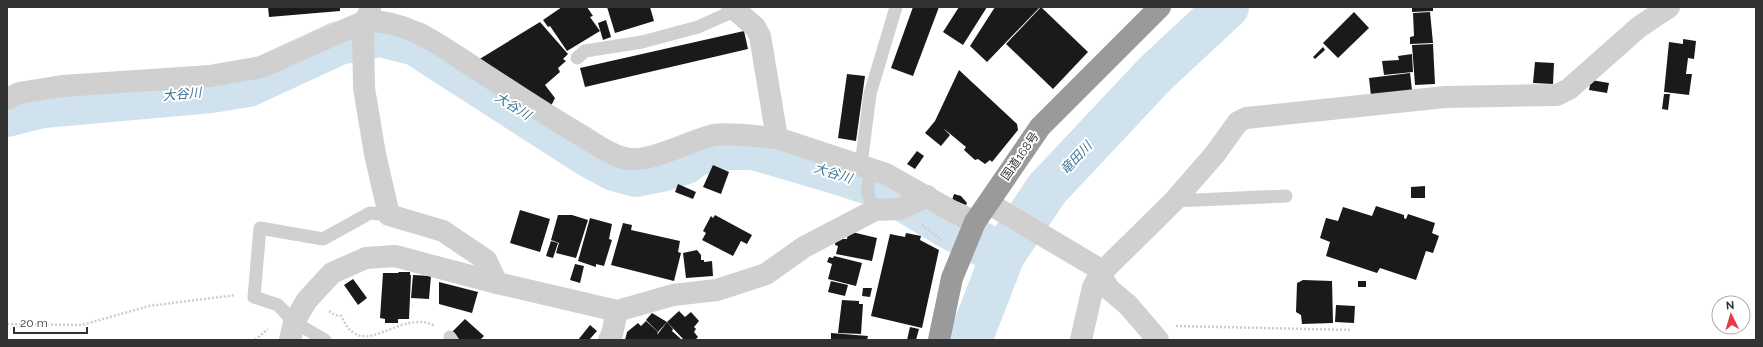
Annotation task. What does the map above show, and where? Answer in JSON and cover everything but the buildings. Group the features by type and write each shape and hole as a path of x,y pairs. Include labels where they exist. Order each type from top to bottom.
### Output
{"highway":[{"name":"国道168号","path":"939,340 952,278 973,226 992,206 1040,127 1160,7"}],"street":[{"path":"1081,340 1093,287 1099,270 1174,201 1215,154 1238,122 1246,118 1445,97 1558,95 1569,89 1639,27 1669,7"},
{"path":"734,9 755,27 760,36 777,138"},
{"path":"7,99 19,92 62,86 210,76 262,67 380,21 423,34 552,118 608,151 624,158 639,158 674,150 696,140 716,135 777,138 869,170 927,196 973,226"},
{"path":"365,26 364,88 375,154 389,215 443,231 486,260 497,283"},
{"path":"292,331 307,300 332,273 366,258 395,256 497,283 617,311 673,295 718,290 766,274 804,247 875,210 900,209 927,196"},
{"path":"992,206 1099,270 1110,290 1128,305 1154,335"},
{"path":"609,340 612,334 617,311"}],"lane":[{"path":"875,210 866,190 869,170 870,94 896,7"},
{"path":"577,58 584,51 642,42 698,27 734,9"},
{"path":"1174,201 1286,196"},
{"path":"325,340 292,331 278,305 254,297 260,228 323,239 370,213 389,215"}],"path":[{"path":"7,324 82,325 149,306 238,295 254,297"},
{"path":"307,300 319,304 335,315 341,316 348,329 355,335 374,335 390,331 414,321 422,321 435,327 451,339"},
{"path":"1154,335 1168,326 1352,330"}],"waterway":[{"name":"竜田川","path":"970,340 1003,255 1047,189 1155,74 1227,7"},
{"name":"大谷川","path":"7,115 43,106 211,91 248,85 339,43 380,35 416,44 590,156 614,169 636,175 661,170 686,162 694,154 728,148 754,148 884,188 951,228 1003,255"}]}
